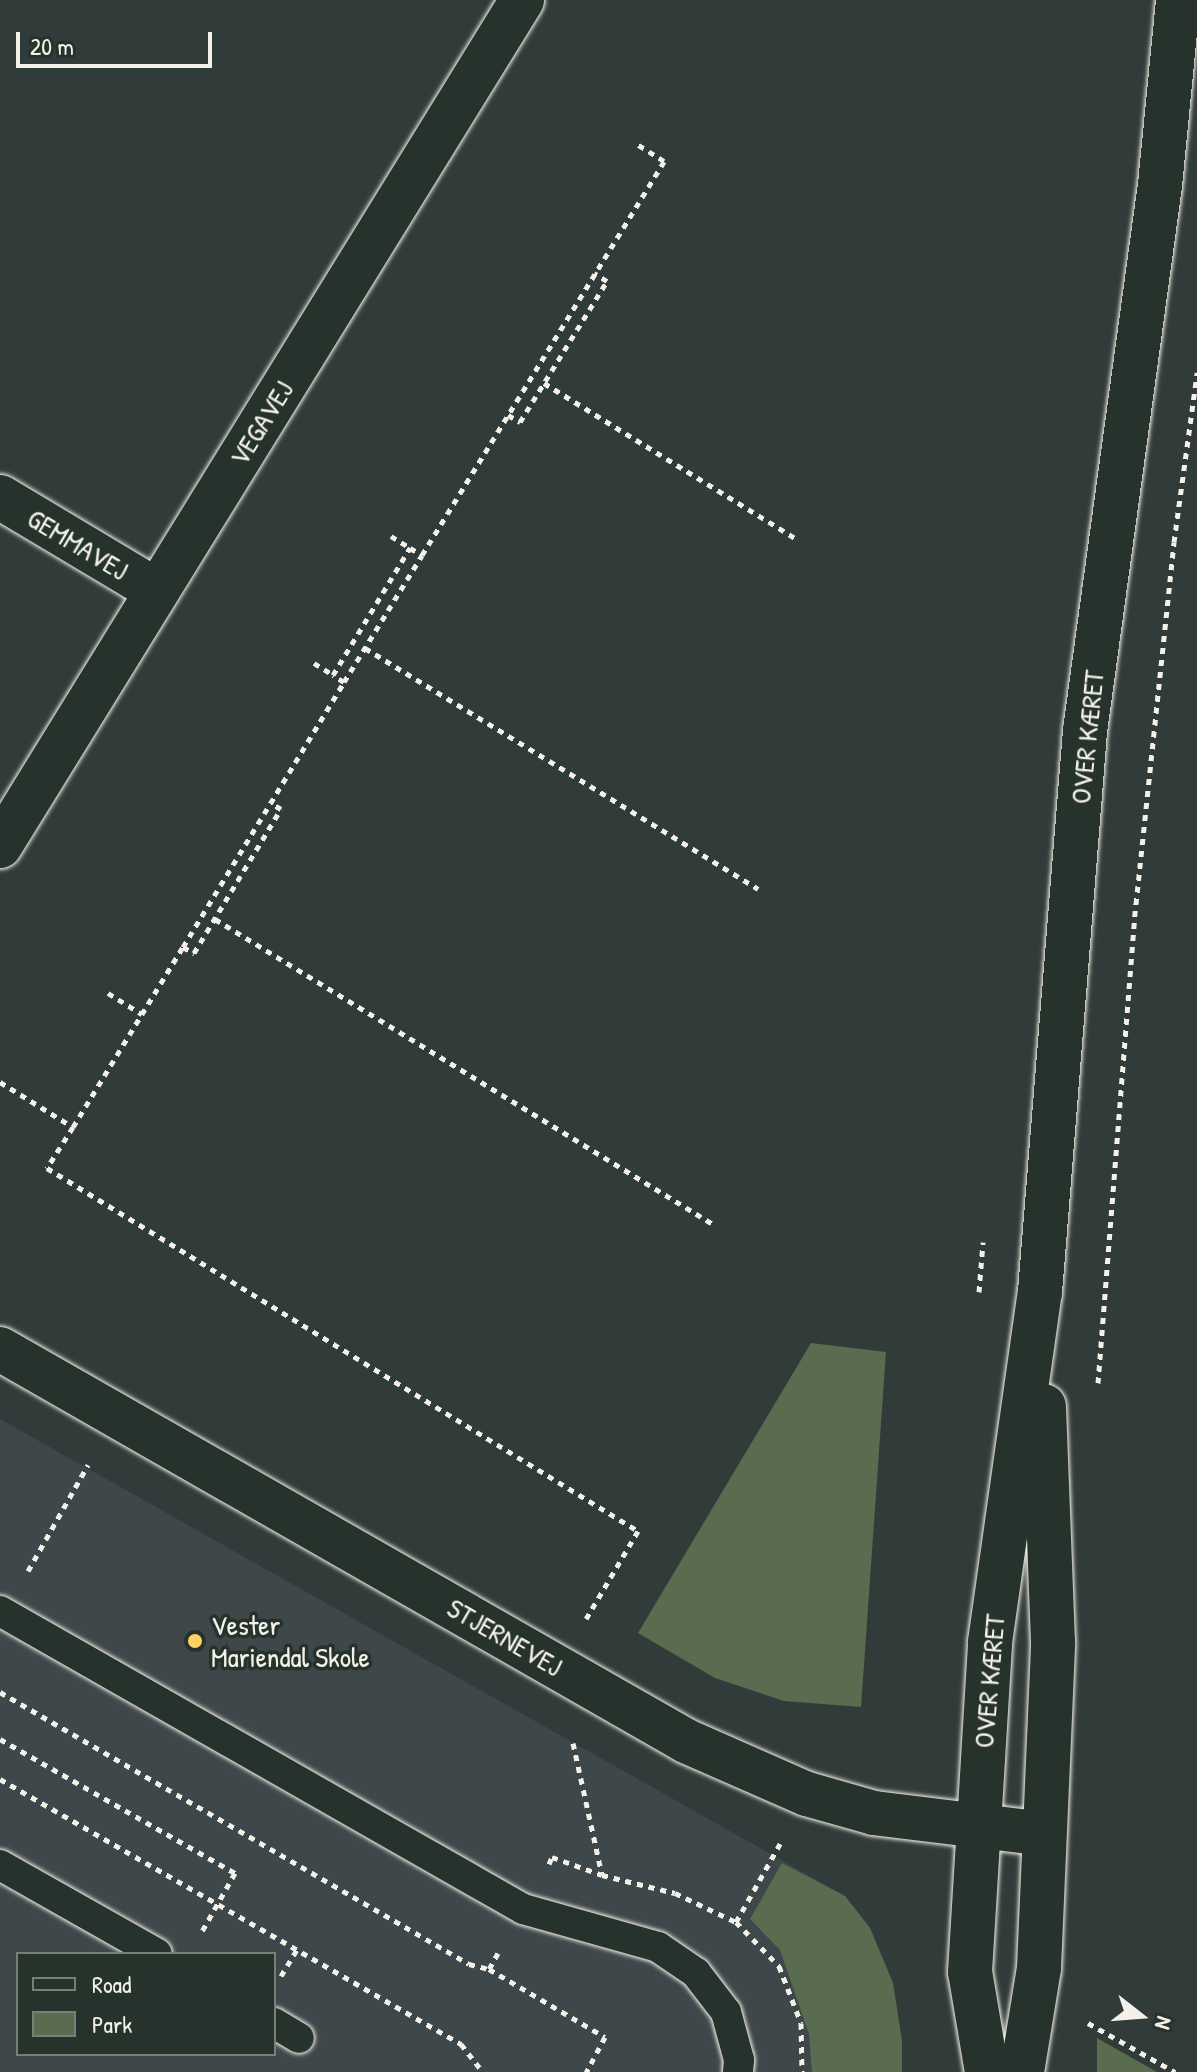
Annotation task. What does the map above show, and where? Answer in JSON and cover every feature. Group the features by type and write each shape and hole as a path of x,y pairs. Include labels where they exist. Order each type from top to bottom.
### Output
{"main road":[{"name":"VEGAVEJ","path":"0,846 522,0"},
{"name":"OVER KÆRET","path":"987,2072 970,1972 990,1642 1040,1292 1085,731 1160,185 1178,0"},
{"name":"OVER KÆRET","path":"1160,185 1197,98"},
{"name":"GEMMAVEJ","path":"0,497 157,591"},
{"name":"OVER KÆRET","path":"1022,2072 1039,1968 1053,1642 1040,1292"},
{"name":"STJERNEVEJ","path":"0,1349 686,1741 807,1794 892,1817 1044,1834"}],"lane":[{"path":"2,1612 523,1909 658,1947 696,1973 726,2012 739,2060 738,2072"},
{"path":"0,1865 153,1952"}],"path":[{"path":"602,1875 556,1667 638,1531 47,1168 664,161 635,143"},
{"path":"508,415 520,422 607,281 594,273"},
{"path":"1097,1394 1136,904 1174,542 1197,373"},
{"path":"544,383 797,539"},
{"path":"391,536 422,555"},
{"path":"333,675 410,548"},
{"path":"365,648 758,889"},
{"path":"314,663 344,682"},
{"path":"183,947 194,953 215,919 281,809 271,803"},
{"path":"215,919 713,1224"},
{"path":"108,993 142,1014"},
{"path":"0,1082 73,1127"},
{"path":"2,1612 116,1415"},
{"path":"0,1692 469,1964 489,1969 605,2037 586,2072"},
{"path":"0,1739 235,1873 198,1939"},
{"path":"0,1779 461,2044 483,2072"},
{"path":"736,1922 807,1794"},
{"path":"489,1969 523,1909"},
{"path":"276,1985 297,1949"},
{"path":"1088,2023 1175,2072"}],"shaded area":[{"name":"Vester Mariendal Skole","path":"0,1419 845,1896 870,1928 893,1983 902,2041 902,2072 0,2072"}],"green space":[{"path":"811,1343 886,1352 861,1707 784,1701 715,1678 638,1633"},
{"path":"782,1863 845,1896 870,1928 893,1983 902,2041 902,2072 812,2072 809,2034 780,1950 750,1919"},
{"path":"1097,2038 1157,2072 1097,2072"}],"place":[{"name":"Vester Mariendal Skole","path":"195,1641"}]}
